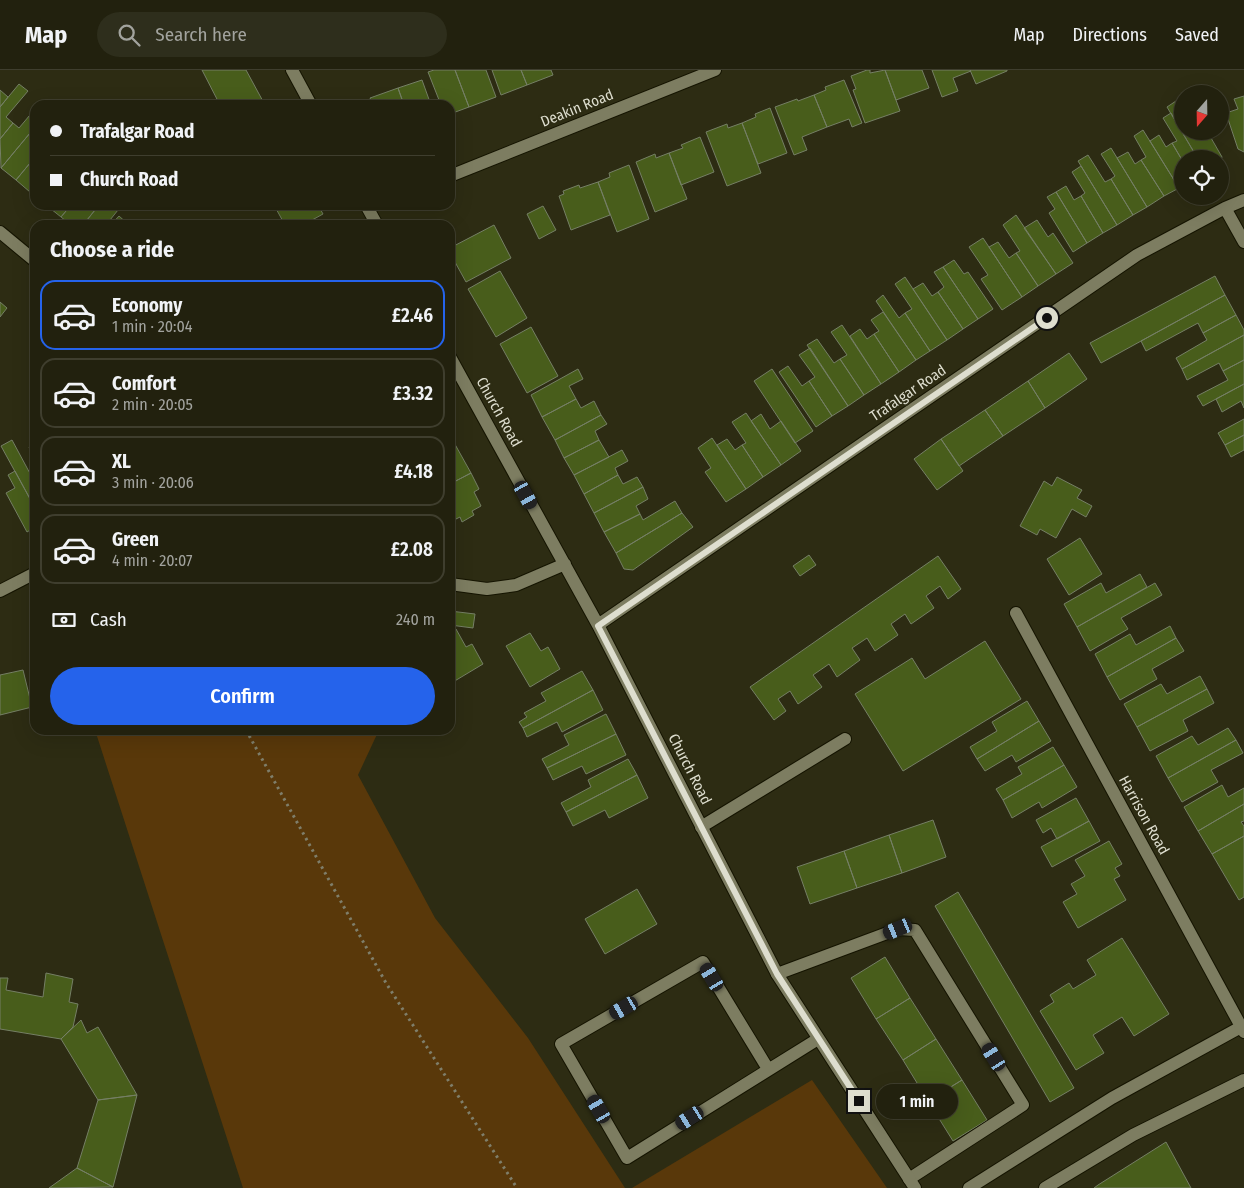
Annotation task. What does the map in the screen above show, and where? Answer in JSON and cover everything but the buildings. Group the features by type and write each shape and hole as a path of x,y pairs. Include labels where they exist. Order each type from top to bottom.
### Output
{"street":[{"path":"292,70 308,100"},
{"name":"Deakin Road","path":"455,174 716,70"},
{"name":"Trafalgar Road","path":"598,626 1137,255 1225,208 1244,200"},
{"path":"1225,208 1244,242"},
{"path":"0,232 30,257"},
{"name":"Church Road","path":"455,366 598,626 777,974 912,1183"},
{"path":"455,585 486,589 516,585 565,564"},
{"path":"0,591 30,576"},
{"name":"Harrison Road","path":"1016,613 1243,1029"},
{"path":"701,826 845,739"},
{"path":"777,974 898,929 915,930 1023,1104 912,1183"},
{"path":"768,1069 703,962 561,1044 627,1158 818,1039"},
{"path":"969,1188 1112,1098 1243,1029"},
{"path":"1045,1188 1133,1135 1244,1080"}],"path":[{"path":"249,735 386,983 517,1188"}],"shaded area":[{"path":"97,735 377,735 358,775 435,918 528,1038 625,1188 243,1188"},
{"path":"812,1080 887,1188 632,1188"}],"route":[{"path":"859,1101 777,974 598,626 1047,318"}]}
